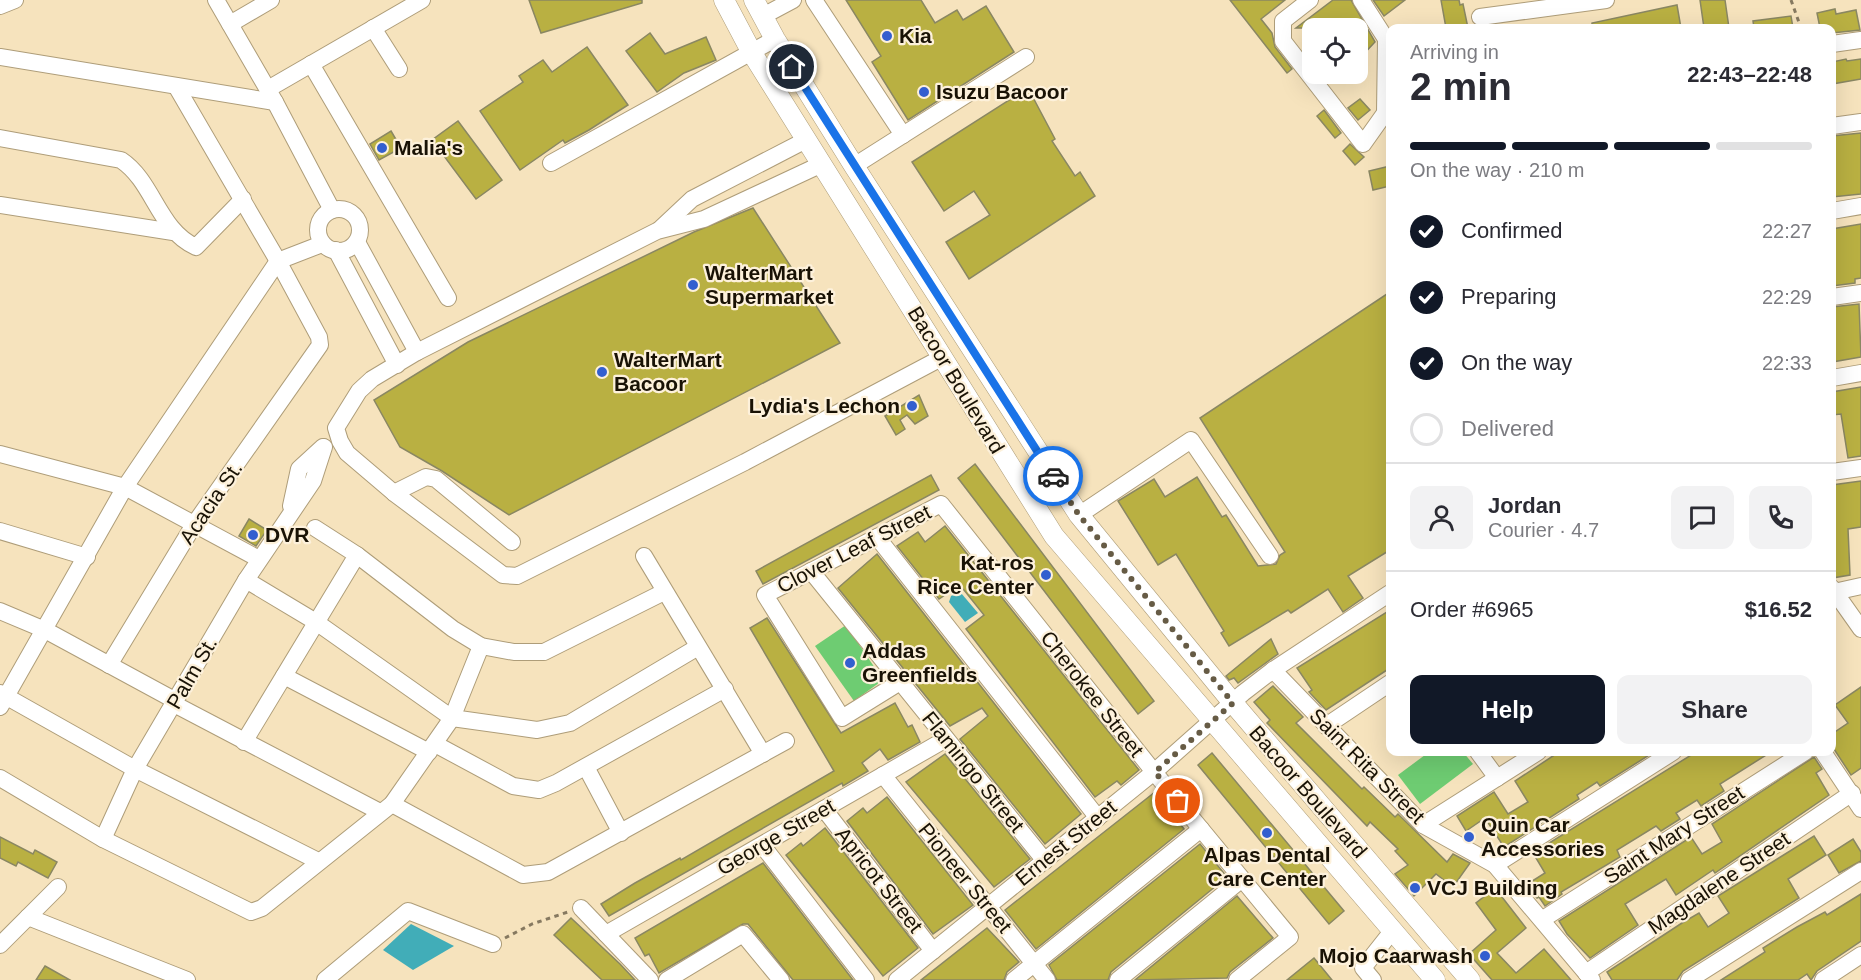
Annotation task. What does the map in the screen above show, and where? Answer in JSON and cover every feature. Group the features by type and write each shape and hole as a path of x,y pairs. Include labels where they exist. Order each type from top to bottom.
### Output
{"main road":[{"name":"Bacoor Boulevard","path":"724,0 752,53 943,357 999,452 1054,536 1214,719 1435,980"},
{"name":"Bacoor Boulevard","path":"758,8 854,166 1079,515 1233,703 1470,980"}],"street":[{"path":"0,6 15,0"},
{"path":"216,0 272,96 332,210"},
{"path":"230,24 272,0"},
{"path":"0,57 176,86 272,96 311,64 422,0"},
{"path":"758,8 793,0"},
{"path":"814,0 903,135"},
{"path":"1310,0 1283,21 1283,41 1363,144 1385,113 1386,39 1361,0"},
{"path":"1477,0 1481,23 1606,0"},
{"path":"373,28 399,69"},
{"path":"551,163 775,39"},
{"path":"1836,43 1861,40"},
{"path":"854,166 1026,57"},
{"path":"311,64 448,298"},
{"path":"176,86 279,261"},
{"path":"1836,125 1861,122"},
{"path":"0,138 121,160 133,168 173,232 182,241 196,247 243,199"},
{"path":"657,231 692,199 806,140"},
{"path":"657,231 704,219 822,164"},
{"path":"718,186 728,207"},
{"path":"0,205 173,232"},
{"path":"1836,210 1861,206"},
{"path":"318,861 135,769 2,698 45,630 125,487 279,261 329,247 349,248 357,242 360,230 356,218 346,210 332,210 318,223 317,230 329,247 397,365"},
{"name":"Palm St.","path":"103,839 135,769 258,559 313,481 324,447 358,391 372,379 417,352 657,231"},
{"path":"357,242 417,352"},
{"name":"Acacia St.","path":"109,665 195,523 320,345 319,337 279,261"},
{"path":"1836,296 1861,293"},
{"path":"336,428 347,453 394,493 503,575 517,576 745,462 943,357"},
{"path":"1836,377 1861,374"},
{"path":"1079,515 1191,440 1270,556"},
{"path":"0,454 125,487 258,559"},
{"path":"1836,471 1861,468"},
{"path":"394,493 426,477 436,479 512,542"},
{"name":"Clover Leaf Street","path":"900,682 842,718 765,595 941,504"},
{"name":"Cherokee Street","path":"941,504 1290,937 1237,980"},
{"path":"315,528 357,555 453,629 481,646 514,652 544,652 664,592"},
{"path":"0,531 87,557"},
{"path":"877,537 1098,818"},
{"path":"244,742 357,555"},
{"path":"644,556 763,754"},
{"name":"Flamingo Street","path":"811,571 1045,861"},
{"path":"246,579 316,622 452,718 537,730 558,727 570,723 698,647"},
{"path":"1836,590 1861,586"},
{"path":"1836,594 1861,629"},
{"path":"1233,703 1273,670 1386,596"},
{"path":"0,611 45,630 244,742 523,875 548,872 786,741"},
{"path":"0,778 103,839 251,912 262,908 386,808 452,718 481,646"},
{"name":"Saint Rita Street","path":"1273,670 1423,825 1495,865 1543,919 1589,977"},
{"path":"284,676 513,786 539,790 556,783 725,689"},
{"path":"1326,726 1386,686"},
{"name":"Ernest Street","path":"897,980 1155,772 1233,703"},
{"name":"George Street","path":"606,934 946,739"},
{"path":"1481,756 1497,778"},
{"path":"1423,825 1532,756"},
{"path":"1495,865 1667,756"},
{"name":"Saint Mary Street","path":"1543,919 1799,756"},
{"path":"1826,756 1861,809"},
{"path":"585,767 621,833"},
{"name":"Pioneer Street","path":"883,775 1047,980"},
{"name":"Magdalene Street","path":"1589,977 1852,793"},
{"name":"Apricot Street","path":"824,809 933,951"},
{"path":"1014,980 1201,829"},
{"path":"762,845 866,980"},
{"path":"1689,980 1861,871"},
{"path":"1118,980 1242,879"},
{"path":"0,945 58,887"},
{"path":"581,908 650,980"},
{"path":"325,980 408,911 493,944"},
{"path":"28,917 186,980"},
{"path":"1373,980 1363,968 1393,930"},
{"path":"667,980 743,934 781,980"},
{"path":"1824,980 1861,955"}],"path":[{"path":"1791,0 1800,24"},
{"path":"493,944 532,924 581,908"}],"green space":[{"name":"Addas Greenfields","path":"846,625 883,680 854,701 815,646"},
{"path":"1424,756 1466,756 1473,764 1420,804 1398,775"}],"water":[{"path":"961,593 978,613 965,622 949,602 951,596"},
{"path":"411,924 454,946 413,970 383,950"}],"building":[{"path":"529,0 642,0 642,3 541,33"},
{"name":"Isuzu Bacoor","path":"846,0 921,0 935,23 957,10 963,20 986,6 1014,52 908,120 872,62 881,56"},
{"path":"1230,0 1285,0 1261,19 1272,33 1275,47 1292,69 1287,73"},
{"path":"1333,0 1351,0 1361,18 1309,18"},
{"path":"1373,0 1405,0 1384,16"},
{"path":"1441,0 1459,0 1460,5 1463,4 1467,24 1445,24"},
{"path":"1700,0 1725,0 1728,24 1703,24"},
{"path":"1677,5 1680,24 1592,24"},
{"path":"1835,9 1836,14 1856,10 1860,30 1836,33 1836,24 1819,24 1817,13"},
{"path":"1791,16 1792,24 1753,24 1753,21"},
{"path":"1368,30 1375,42 1368,49"},
{"path":"650,33 665,54 706,37 716,60 684,73 657,92 626,51"},
{"path":"587,47 628,105 565,143 563,140 520,170 480,111 523,82 519,76 543,60 552,72"},
{"path":"1861,59 1861,79 1836,83 1836,61"},
{"path":"1028,88 1055,139 1052,141 1075,176 1080,172 1095,196 969,279 946,242 990,215 974,191 944,211 912,162"},
{"path":"1360,99 1370,110 1358,120 1348,108"},
{"path":"1324,110 1341,133 1335,138 1317,116"},
{"path":"458,121 502,180 476,199 432,140"},
{"name":"Malia's","path":"391,131 401,148 379,160 370,144"},
{"path":"1861,133 1861,194 1836,197 1836,136"},
{"path":"1350,144 1364,157 1355,165 1343,151"},
{"path":"1386,167 1386,187 1373,190 1369,171"},
{"name":"WalterMart Bacoor","path":"753,208 840,343 509,515 442,471 400,447 374,400 468,342 694,232"},
{"path":"1861,224 1861,278 1855,279 1855,283 1836,285 1836,228"},
{"path":"1386,295 1386,552 1348,576 1363,598 1343,612 1328,589 1291,613 1288,610 1229,646 1221,633 1224,631 1176,554 1158,565 1118,501 1154,479 1165,497 1197,477 1222,517 1226,515 1258,566 1276,564 1280,555 1285,552 1200,418"},
{"path":"1859,304 1861,357 1836,361 1836,307"},
{"path":"1861,387 1861,456 1848,458 1841,414 1836,415 1836,391"},
{"name":"Lydia's Lechon","path":"919,395 928,416 915,424 907,415 900,420 905,429 896,435 885,416"},
{"path":"975,464 1154,701 1138,714 958,478"},
{"path":"931,475 939,490 763,584 756,571"},
{"path":"1861,481 1861,527 1848,529 1850,575 1836,577 1836,484"},
{"name":"DVR","path":"249,519 267,530 256,546 239,536"},
{"path":"945,526 1139,770 1121,785 1117,781 1095,797 966,629 984,615 960,585 939,599 897,546 918,532 925,542"},
{"path":"877,554 1081,814 1045,844 960,739 988,716 982,708 950,726 838,588"},
{"path":"1386,612 1386,671 1326,710 1309,692 1312,690 1297,668"},
{"path":"767,618 841,733 895,703 908,727 912,725 920,742 888,760 880,749 862,763 868,771 843,786 842,783 609,916 601,904 834,771 750,628"},
{"path":"1271,639 1278,654 1238,683 1234,678 1229,680 1226,676"},
{"path":"1273,686 1303,717 1296,723 1362,789 1364,787 1395,817 1398,814 1447,862 1453,854 1470,863 1453,887 1436,874 1414,896 1395,874 1408,865 1395,851 1398,849 1370,822 1367,826 1267,723 1270,720 1254,702"},
{"path":"1861,687 1861,768 1851,775 1836,752 1836,731 1848,723 1836,704"},
{"path":"1212,753 1344,911 1329,924 1198,765"},
{"path":"945,754 1030,859 994,887 906,782"},
{"path":"1553,756 1648,756 1600,786 1597,782 1577,795 1579,799 1504,847 1485,818 1466,831 1457,816 1494,792 1508,814 1528,802 1515,781"},
{"path":"1690,756 1765,756 1720,784 1724,791 1701,806 1697,800 1676,813 1680,819 1661,831 1656,826 1617,850 1620,857 1561,892 1562,894 1545,906 1526,885 1545,873 1533,853"},
{"path":"1814,757 1822,769 1816,773 1829,795 1715,873 1713,870 1676,895 1666,879 1625,904 1638,925 1590,958 1567,934 1559,921 1691,837 1702,854 1722,842 1712,824"},
{"path":"1155,792 1184,829 1036,949 1005,910"},
{"path":"887,797 973,905 933,934 847,821 863,808 867,813"},
{"path":"825,828 918,948 883,976 786,855 801,843 803,846"},
{"path":"1814,836 1826,855 1788,879 1799,898 1683,971 1677,980 1612,980 1607,972 1699,913 1708,927 1729,913 1718,896"},
{"path":"0,837 33,854 35,850 57,862 48,878 18,862 16,866 0,858"},
{"path":"1853,839 1861,852 1861,861 1839,873 1828,855"},
{"path":"1200,844 1227,877 1111,972 1108,980 1057,980 1049,965"},
{"path":"763,863 853,980 793,980 748,924 743,924 659,973 649,954 645,956 635,938"},
{"path":"1495,888 1526,928 1497,953 1516,973 1544,949 1571,980 1492,980 1469,954 1496,930 1476,903"},
{"path":"1861,894 1861,941 1817,971 1811,980 1807,974 1798,980 1721,980 1765,952 1763,948 1797,927 1825,912 1827,915"},
{"path":"1237,896 1273,938 1230,972 1227,978 1135,980"},
{"path":"571,918 635,980 602,980 554,935"},
{"path":"987,928 1019,962 1007,972 1004,980 921,980"},
{"path":"1314,958 1332,980 1287,980"},
{"path":"45,966 70,980 36,980"}],"way so far":[{"path":"1053,476 1079,515 1233,703 1155,772 1178,801"}],"place":[{"name":"Kia","path":"887,36"},
{"name":"Isuzu Bacoor","path":"924,92"},
{"name":"Malia's","path":"382,148"},
{"name":"WalterMart Supermarket","path":"693,285"},
{"name":"WalterMart Bacoor","path":"602,372"},
{"name":"Lydia's Lechon","path":"912,406"},
{"name":"DVR","path":"253,535"},
{"name":"Kat-ros Rice Center","path":"1046,575"},
{"name":"Addas Greenfields","path":"850,663"},
{"name":"Alpas Dental Care Center","path":"1267,833"},
{"name":"Quin Car Accessories","path":"1469,837"},
{"name":"VCJ Building","path":"1415,888"},
{"name":"Mojo Caarwash","path":"1485,956"}],"route":[{"path":"792,67 1053,476"}]}
